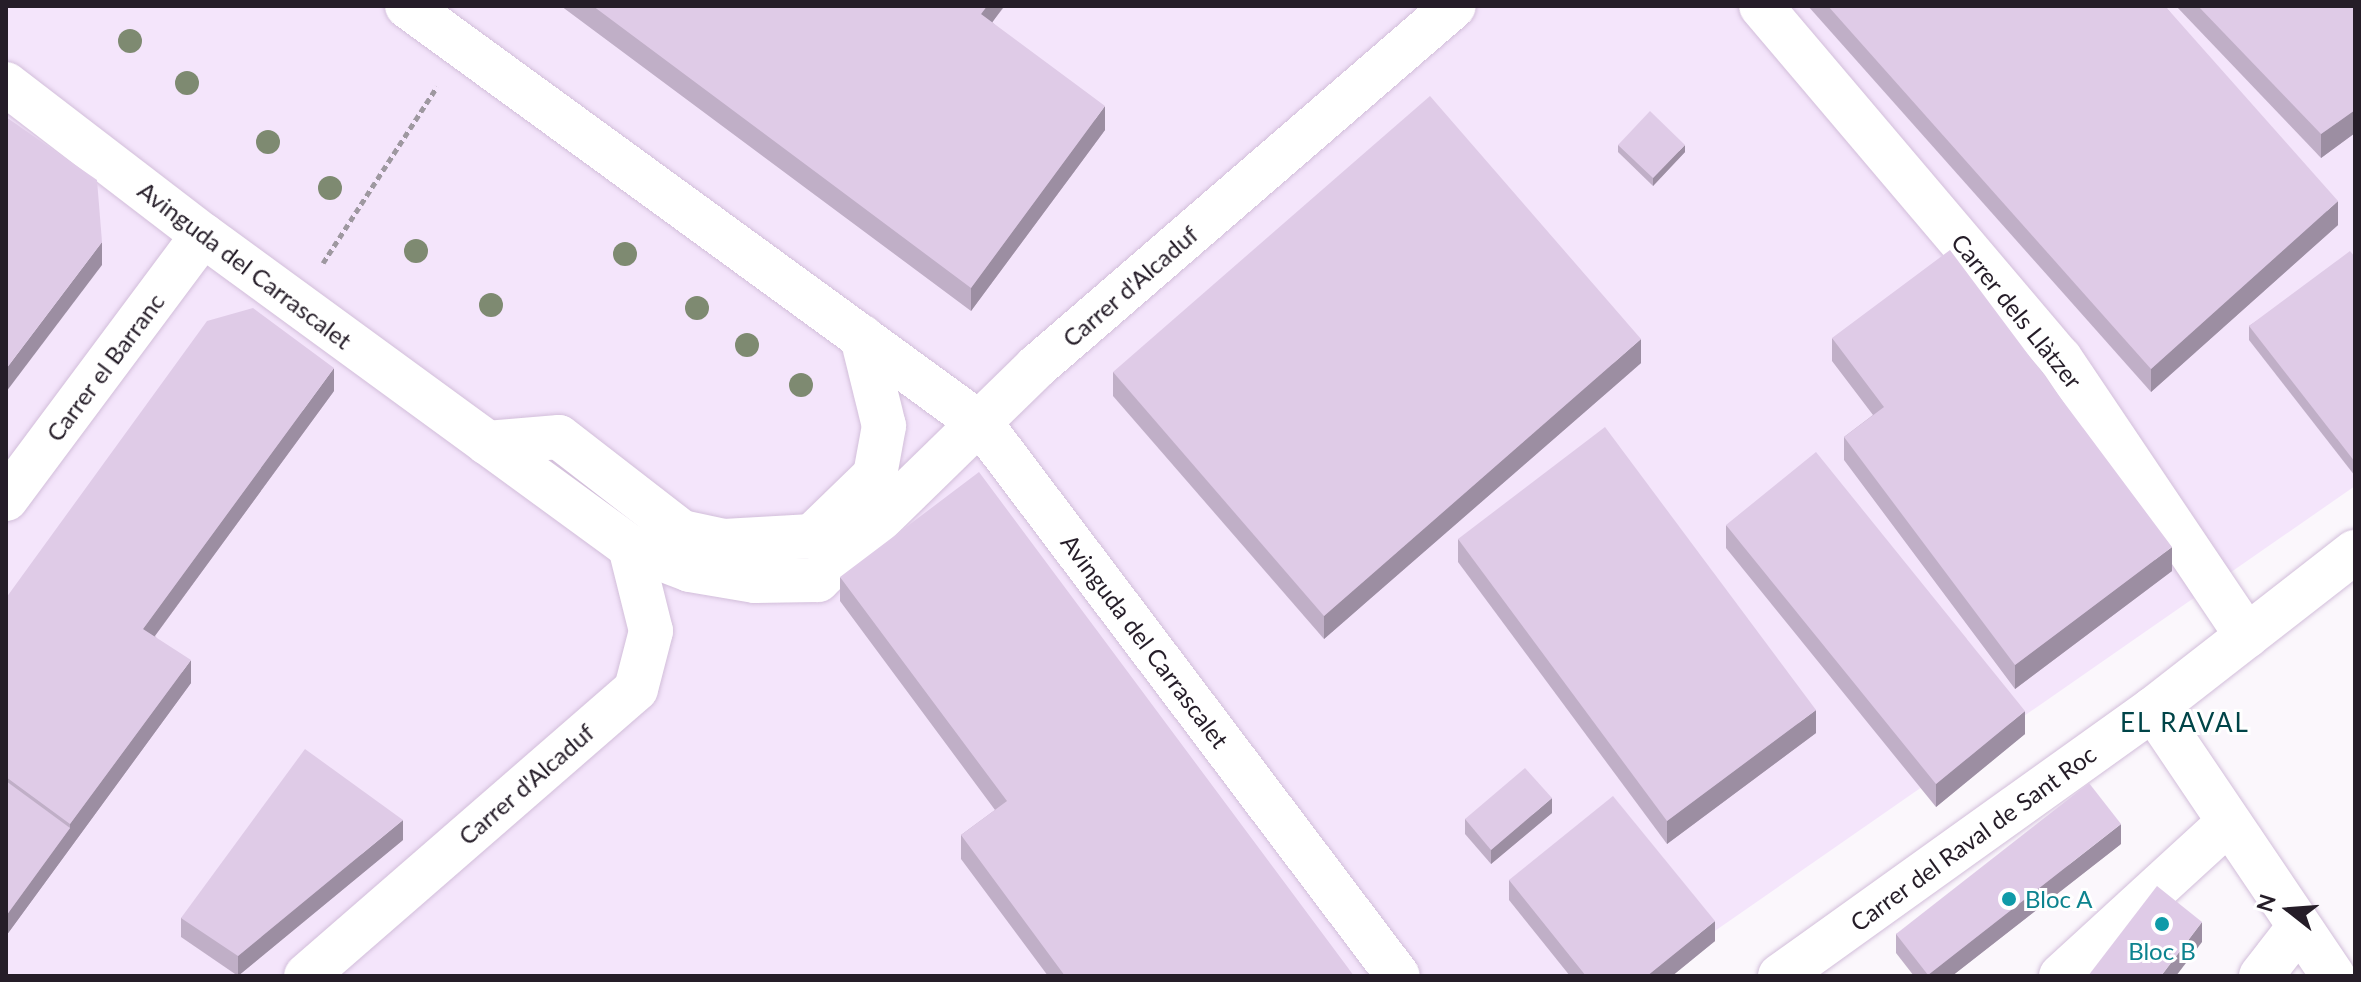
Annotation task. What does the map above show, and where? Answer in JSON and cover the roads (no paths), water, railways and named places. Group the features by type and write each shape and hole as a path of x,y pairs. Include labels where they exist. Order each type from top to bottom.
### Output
{"street":[{"name":"Avinguda del Carrascalet","path":"407,6 982,425 1398,976"},
{"name":"Carrer d'Alcaduf","path":"818,580 982,425 1036,367 1454,6"},
{"name":"Carrer dels Llàtzer","path":"1761,6 2060,358 2247,636"},
{"name":"Avinguda del Carrascalet","path":"6,84 203,235 630,547 690,570 755,581 818,580"},
{"name":"Carrer el Barranc","path":"6,499 203,235"},
{"path":"487,443 559,437 682,532 724,541 812,536 875,475 884,426 862,337"},
{"name":"Carrer d'Alcaduf","path":"306,976 636,689 651,631 630,547"},
{"name":"Carrer del Raval de Sant Roc","path":"1793,973 2153,709 2355,552"},
{"path":"2153,709 2227,824 2333,976"},
{"path":"2061,976 2227,824"},
{"path":"2261,976 2299,927"},
{"path":"2344,976 2355,963"}],"place":[{"name":"Bloc A","path":"2009,899"},
{"name":"Bloc B","path":"2162,924"}],"district":[{"name":"EL RAVAL","path":"2185,723"}]}
